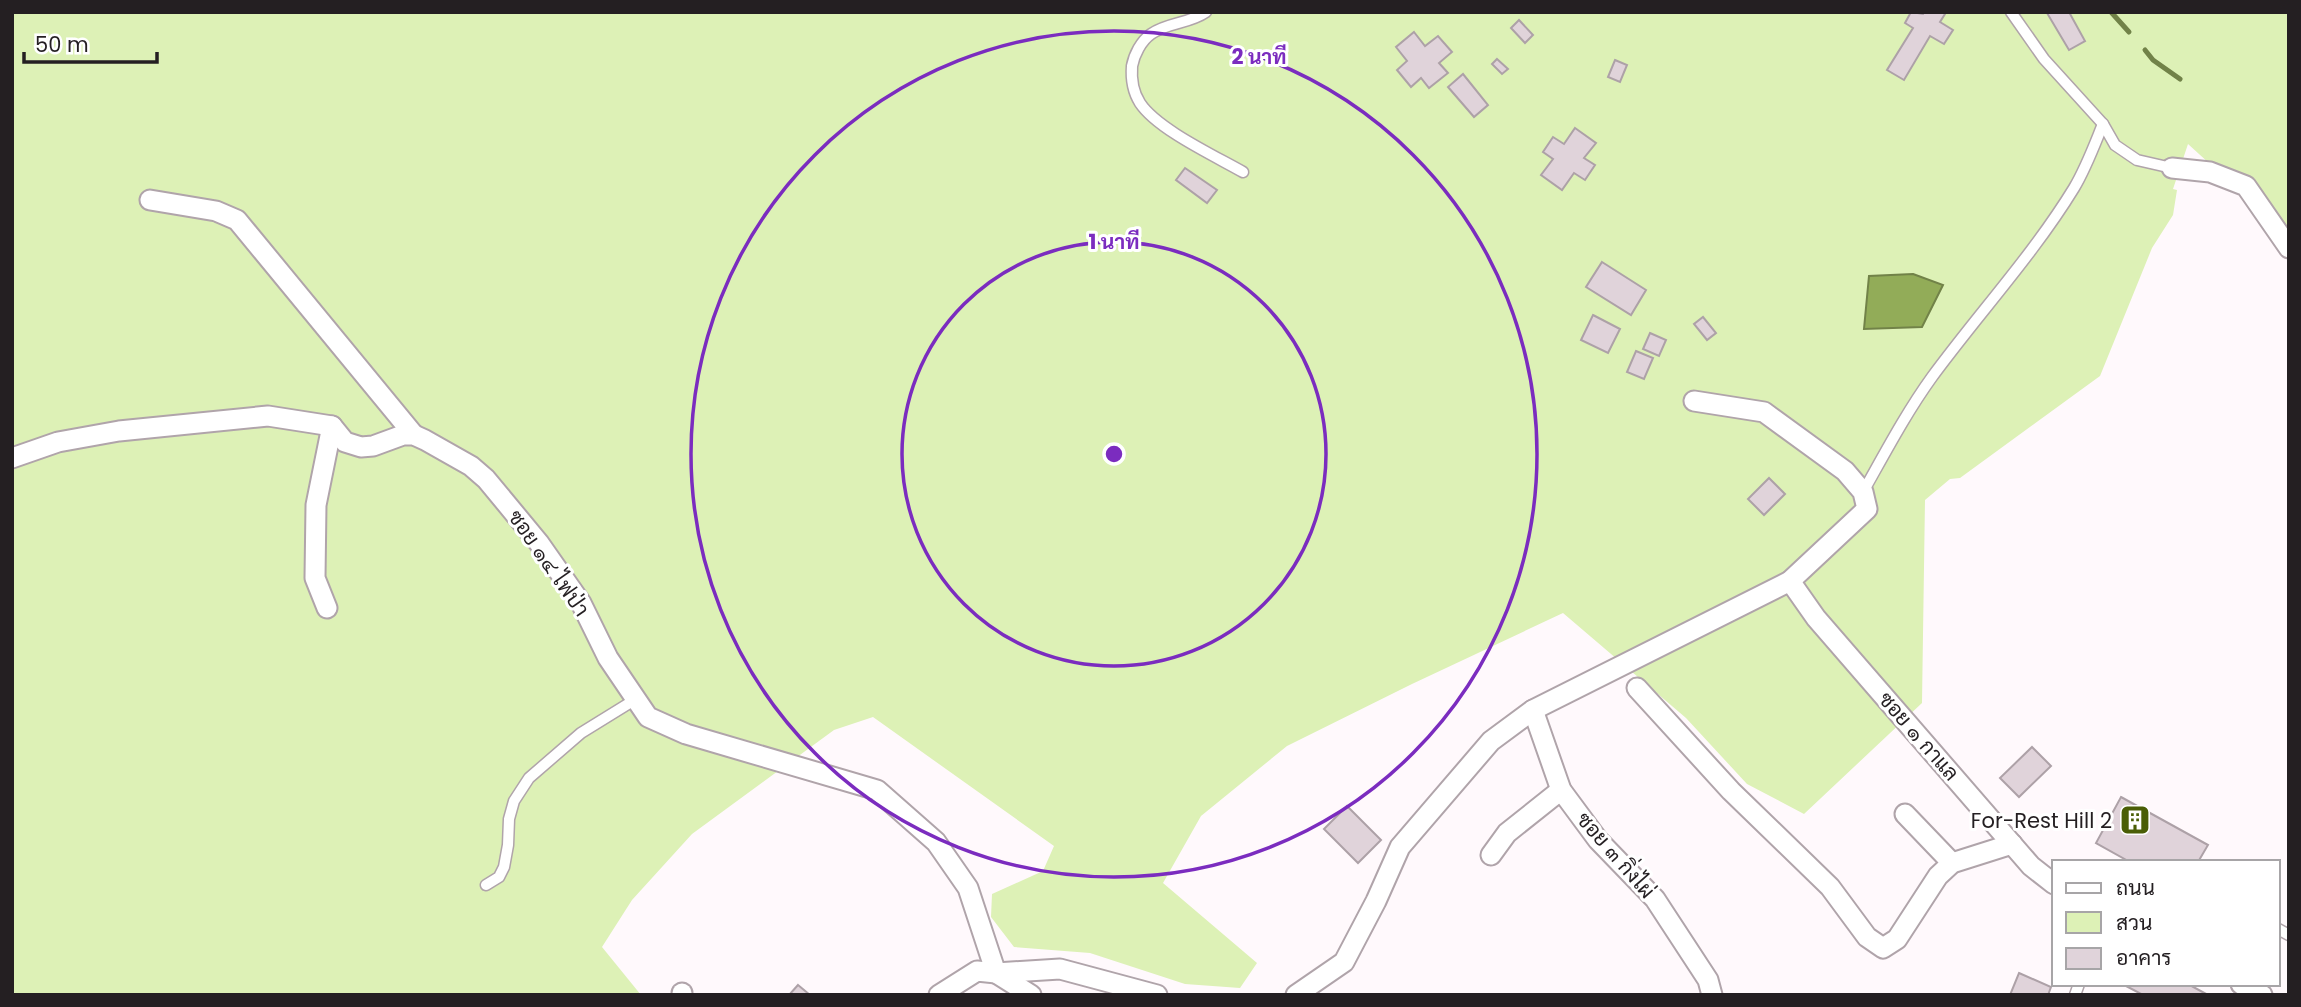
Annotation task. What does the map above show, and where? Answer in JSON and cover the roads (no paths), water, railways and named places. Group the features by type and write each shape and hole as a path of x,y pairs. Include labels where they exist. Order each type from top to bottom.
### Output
{"street":[{"path":"2172,168 2210,172 2246,186 2289,248"},
{"path":"150,200 216,211 237,220 414,435"},
{"path":"1296,995 1344,962 1400,847 1491,741 1533,710 1790,581 1867,509 1863,492 1845,471 1764,412 1694,401"},
{"path":"12,458 58,442 120,431 268,416 332,426 345,442 361,447 373,446 403,435 414,435"},
{"path":"327,608 315,578 316,505 332,426"},
{"name":"ซอย ๑๔ ไฟป่า","path":"414,435 471,466 486,479 539,543 581,603 608,657 648,718 686,734 877,790 936,842 968,888 996,973"},
{"name":"ซอย ๑ กาแล","path":"1790,581 1816,618 2031,866 2052,882"},
{"path":"1637,688 1731,791 1830,887 1867,937 1883,948 1897,939 1938,876 1952,863 2012,844"},
{"name":"ซอย ๓ กิ่งไผ่","path":"1533,710 1561,790 1598,840 1655,899 1708,980 1712,995"},
{"path":"1491,855 1507,833 1561,790"},
{"path":"1905,814 1952,863"},
{"path":"939,995 977,971 996,973 1060,969 1157,995"},
{"path":"996,973 1031,995"},
{"path":"2245,986 2262,995"}],"lane":[{"path":"1206,12 1198,18 1164,27 1149,35 1133,60 1133,87 1146,111 1161,124 1243,172"},
{"path":"2011,12 2044,59 2103,124 2115,145 2137,160 2172,168"},
{"path":"1863,492 1931,378 2010,278 2075,187 2103,124"},
{"path":"486,885 499,877 504,867 509,818 514,801 529,778 581,733 636,699"}],"waterway":[{"path":"2111,12 2129,32"},
{"path":"2145,50 2153,60 2180,79"}],"place":[{"name":"For-Rest Hill 2","path":"2135,820"}]}
